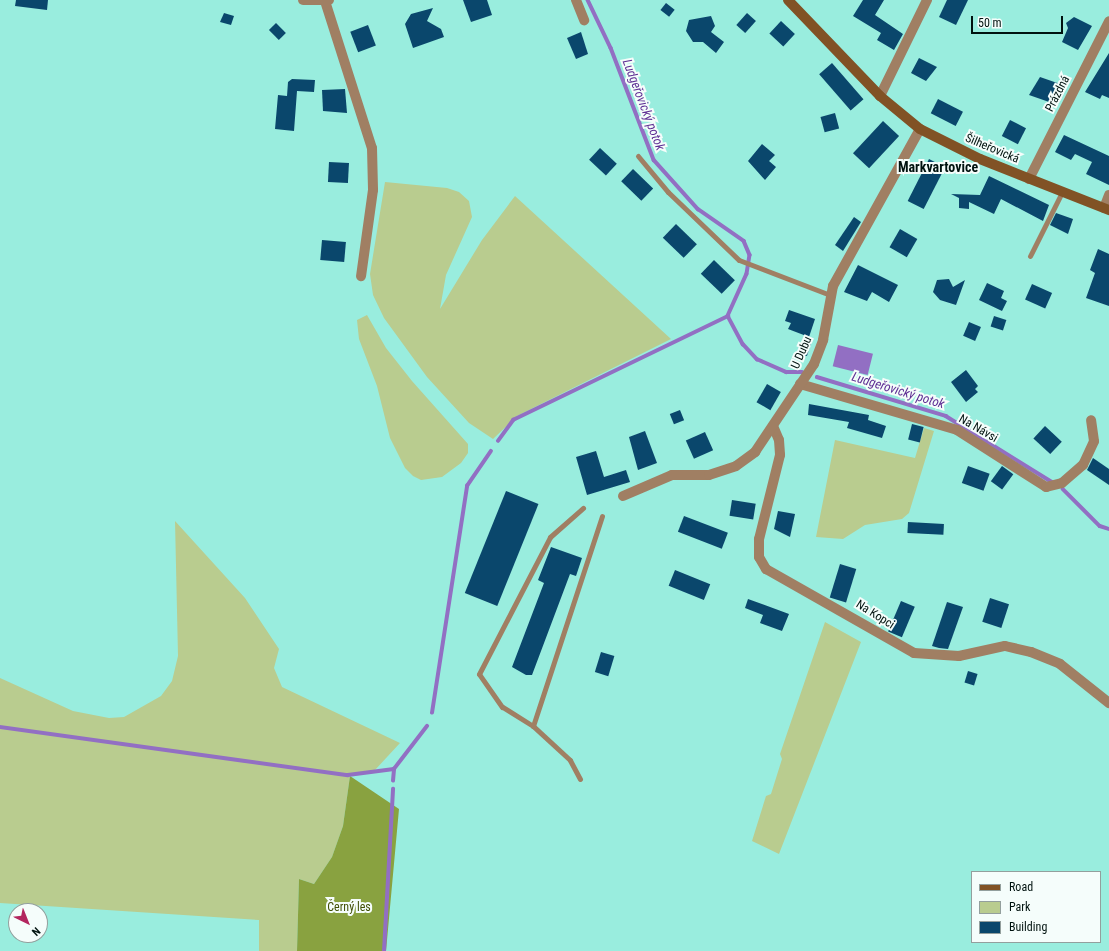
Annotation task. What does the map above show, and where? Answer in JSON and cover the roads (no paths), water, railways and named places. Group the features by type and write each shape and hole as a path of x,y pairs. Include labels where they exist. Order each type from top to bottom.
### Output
{"street":[{"path":"303,0 327,1 372,148 373,190 361,276"},
{"path":"576,0 584,20"},
{"name":"Šilheřovická","path":"788,0 880,96 920,130 1030,179 1106,209 1109,195"},
{"path":"880,96 927,0"},
{"name":"Prázdná","path":"1030,179 1109,21"},
{"name":"U Dubu","path":"623,496 672,475 709,475 736,466 755,452 814,364 823,340 830,295 920,130"},
{"name":"Na Návsi","path":"800,384 957,430 1046,487 1062,483 1083,466 1094,441 1091,420"},
{"name":"Na Kopci","path":"773,426 779,440 780,455 759,539 759,557 766,569 914,653 959,656 1005,646 1031,652 1060,664 1109,703"}],"lane":[{"path":"638,156 668,192 749,264 830,295"},
{"path":"1030,256 1062,192"},
{"path":"580,779 570,760 534,726 502,707 479,674 550,537 582,508"},
{"path":"534,726 602,516"}],"waterway":[{"name":"Ludgeřovický potok","path":"588,0 611,48 654,160 698,209 744,241 750,255 747,274 728,316 743,344 757,359 786,372 802,372"},
{"path":"498,441 513,420 728,316"},
{"name":"Ludgeřovický potok","path":"817,377 946,416 1052,482"},
{"path":"432,713 467,486 491,451"},
{"name":"Ludgeřovický potok","path":"1063,489 1100,526 1109,529"},
{"path":"393,781 394,769 427,726"},
{"path":"0,727 348,775 394,769"},
{"path":"384,951 393,789"}],"district":[{"name":"Markvartovice","path":"938,167"}],"park label":[{"name":"Černý les","path":"349,908"}]}
